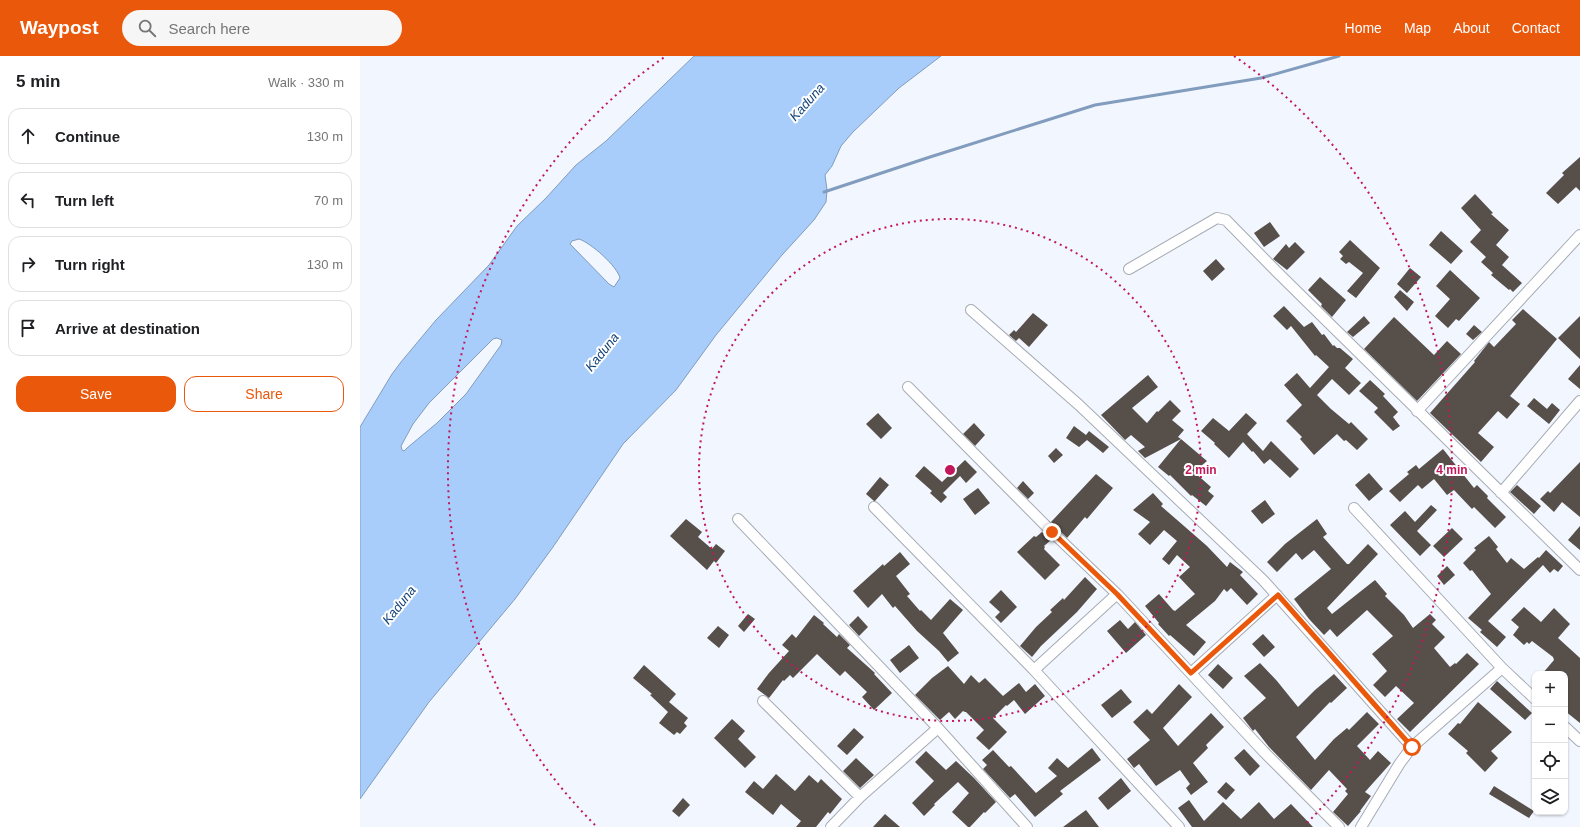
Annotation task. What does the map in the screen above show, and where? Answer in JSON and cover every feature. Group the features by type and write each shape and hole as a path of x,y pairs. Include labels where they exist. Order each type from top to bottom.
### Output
{"street":[{"path":"1129,269 1217,218 1226,220 1276,272 1580,570"},
{"path":"1417,411 1580,235"},
{"path":"971,310 1079,406 1264,580 1412,747"},
{"path":"908,387 1052,532 1117,594 1264,752 1339,827"},
{"path":"1501,493 1580,401"},
{"path":"874,507 1034,670 1179,827"},
{"path":"1354,508 1502,668 1532,696"},
{"path":"738,519 938,728 1027,827"},
{"path":"1034,670 1117,594"},
{"path":"1191,673 1278,595"},
{"path":"1361,827 1400,762 1412,747 1502,668"},
{"path":"763,701 860,797"},
{"path":"831,827 860,797 938,728"},
{"path":"1568,730 1580,741"}],"water":[{"name":"Kaduna","path":"694,56 941,56 899,88 853,132 841,146 832,166 825,175 827,190 826,202 814,220 782,255 716,335 676,390 623,444 553,547 515,599 429,702 360,799 360,427 392,374 436,320 489,265 517,226 546,198 576,165 606,141","holes":["579,239 590,245 614,267 620,278 614,287 609,284 570,244 572,241","497,338 502,340 501,345 466,394 437,423 404,451 402,450 401,446 413,424 429,403 493,339"]}],"building":[{"path":"1580,157 1580,191 1576,187 1558,204 1546,193 1564,175 1562,173"},
{"path":"1475,194 1493,213 1491,214 1509,230 1496,245 1509,257 1502,265 1522,283 1513,292 1491,275 1493,273 1481,262 1486,257 1470,242 1481,230 1461,208"},
{"path":"1270,222 1280,236 1264,247 1254,233"},
{"path":"1441,231 1463,251 1451,264 1429,245"},
{"path":"1350,240 1380,268 1356,298 1347,291 1363,273 1349,262 1346,264 1340,259 1343,256 1339,252"},
{"path":"1295,242 1305,252 1287,270 1273,259 1286,244 1289,248"},
{"path":"1216,259 1225,269 1212,281 1203,271"},
{"path":"1410,268 1421,277 1407,293 1397,284"},
{"path":"1450,270 1480,298 1459,321 1456,319 1448,328 1435,316 1450,299 1436,286"},
{"path":"1320,277 1346,300 1332,317 1308,290"},
{"path":"1400,290 1414,302 1407,311 1394,297"},
{"path":"1284,306 1304,327 1312,322 1333,346 1334,345 1337,348 1340,348 1353,359 1345,368 1361,383 1349,395 1332,379 1317,395 1349,424 1351,422 1368,439 1357,450 1337,434 1314,455 1300,439 1302,437 1286,421 1302,405 1284,385 1297,373 1310,388 1329,367 1316,355 1315,356 1291,326 1287,330 1273,316"},
{"path":"1523,309 1557,339 1510,396 1520,404 1507,419 1498,411 1478,433 1494,447 1481,462 1430,413 1475,362 1474,361 1489,342 1494,347 1516,324 1512,320"},
{"path":"1033,313 1048,325 1029,347 1019,338 1016,341 1009,335 1014,330 1016,332"},
{"path":"1364,316 1370,323 1353,337 1347,332"},
{"path":"1580,316 1580,359 1558,338"},
{"path":"1394,317 1434,355 1447,341 1461,354 1417,401 1364,349"},
{"path":"1474,325 1482,332 1473,340 1466,334"},
{"path":"1580,365 1580,389 1568,379"},
{"path":"1148,375 1158,387 1132,408 1147,423 1157,411 1158,412 1170,400 1181,411 1172,420 1184,430 1178,437 1181,439 1145,458 1138,451 1145,447 1131,435 1125,440 1101,415"},
{"path":"1370,380 1385,394 1383,396 1398,412 1393,417 1400,426 1393,431 1374,412 1378,408 1359,391"},
{"path":"1534,398 1547,409 1552,403 1560,410 1549,424 1527,406"},
{"path":"878,413 892,428 881,439 866,424"},
{"path":"1246,413 1257,423 1247,434 1263,451 1271,441 1299,469 1290,478 1270,459 1264,464 1243,442 1229,458 1201,431 1213,418 1229,431"},
{"path":"974,423 985,435 975,446 963,434"},
{"path":"1074,426 1086,435 1089,431 1109,447 1103,453 1087,440 1079,447 1066,438"},
{"path":"1181,439 1207,461 1194,472 1211,487 1208,491 1214,496 1206,506 1192,495 1191,496 1170,475 1169,476 1158,467"},
{"path":"1056,448 1063,455 1054,463 1048,456"},
{"path":"1443,449 1474,488 1477,485 1488,496 1487,498 1506,517 1495,528 1474,507 1472,509 1454,490 1447,495 1434,479 1422,489 1418,485 1400,502 1389,491 1409,474 1407,472 1416,465 1419,469"},
{"path":"965,460 977,472 966,483 960,476 943,493 947,497 941,503 930,493 932,491 915,476 924,466 942,482"},
{"path":"1580,462 1580,517 1562,502 1554,512 1540,499 1548,491 1550,493"},
{"path":"1369,473 1383,489 1369,501 1355,485"},
{"path":"1096,474 1113,488 1087,519 1085,517 1067,538 1051,522"},
{"path":"880,477 889,485 874,501 866,494"},
{"path":"1023,481 1034,493 1028,499 1017,488"},
{"path":"1517,485 1541,506 1534,514 1510,492"},
{"path":"978,488 990,503 975,515 963,499"},
{"path":"1153,493 1163,504 1161,506 1207,546 1227,567 1230,562 1243,572 1240,575 1258,594 1247,605 1231,588 1227,592 1224,589 1215,601 1186,625 1206,642 1194,656 1170,635 1169,636 1145,606 1159,594 1175,611 1195,594 1179,577 1190,567 1177,555 1169,565 1162,559 1177,541 1164,530 1150,545 1138,534 1150,522 1133,510"},
{"path":"1265,500 1275,514 1262,524 1251,511"},
{"path":"1431,505 1437,510 1417,531 1431,545 1420,556 1390,525 1405,511 1415,522"},
{"path":"686,519 702,532 698,537 712,549 716,544 725,551 716,563 714,561 707,570 670,536"},
{"path":"1317,519 1327,534 1323,537 1347,564 1349,564 1368,544 1378,554 1327,608 1332,614 1375,580 1387,594 1385,596 1404,615 1413,628 1430,614 1436,620 1432,624 1445,637 1434,648 1450,667 1455,663 1456,664 1467,653 1479,664 1410,732 1397,719 1414,703 1396,686 1385,697 1373,685 1387,671 1372,654 1393,636 1367,610 1337,637 1330,629 1324,635 1309,619 1294,599 1331,569 1314,550 1302,560 1296,553 1277,572 1267,562 1285,544"},
{"path":"1580,526 1580,550 1568,540"},
{"path":"1452,528 1463,539 1444,557 1433,546"},
{"path":"1042,532 1051,540 1044,546 1044,549 1060,565 1045,580 1017,552 1034,536 1036,537"},
{"path":"1489,536 1498,547 1496,549 1507,563 1511,558 1524,569 1538,557 1539,558 1546,550 1563,566 1558,572 1554,569 1550,573 1543,565 1488,621 1506,637 1497,647 1480,632 1482,630 1468,618 1491,594 1472,570 1470,571 1463,563 1476,550 1474,548"},
{"path":"900,552 910,564 896,576 910,594 907,596 920,611 921,610 931,620 950,599 963,610 943,633 959,653 948,662 939,651 917,631 895,606 893,608 882,594 868,608 853,591 883,564 884,566"},
{"path":"1447,566 1455,575 1444,585 1437,576"},
{"path":"1085,577 1097,589 1077,612 1041,646 1032,657 1020,646 1036,627 1052,612 1050,610 1063,598 1064,600"},
{"path":"1001,590 1017,607 1001,623 995,617 1000,612 989,602"},
{"path":"1524,607 1541,622 1554,608 1570,624 1558,638 1580,658 1580,723 1568,713 1568,671 1545,671 1554,660 1553,657 1532,641 1529,644 1527,642 1524,645 1513,635 1519,627 1511,620"},
{"path":"748,614 755,619 744,632 738,626"},
{"path":"814,615 837,637 839,634 850,645 847,648 875,673 874,674 892,693 874,710 862,697 867,692 845,671 840,676 817,654 793,678 790,675 784,681 783,680 769,698 757,689 789,651 782,645 792,634 796,638"},
{"path":"858,616 868,627 859,636 849,625"},
{"path":"1120,620 1128,629 1135,622 1146,635 1126,653 1107,631"},
{"path":"718,626 729,635 719,648 707,638"},
{"path":"1263,634 1275,647 1264,657 1252,644"},
{"path":"909,645 919,658 900,673 890,660"},
{"path":"1260,663 1298,707 1334,674 1347,688 1331,703 1330,702 1296,737 1315,760 1334,739 1347,728 1349,730 1367,712 1379,724 1357,746 1370,760 1378,751 1391,763 1365,792 1371,796 1348,826 1333,812 1348,794 1345,791 1347,789 1329,770 1311,790 1269,747 1255,729 1253,731 1243,718 1266,698 1244,676"},
{"path":"1218,664 1233,678 1223,689 1208,675"},
{"path":"644,665 676,694 669,702 688,718 684,723 687,726 680,734 677,732 674,735 659,723 668,712 650,695 652,694 633,678"},
{"path":"948,666 964,684 971,675 979,683 985,678 1003,696 1019,683 1026,692 1035,684 1045,696 1025,714 1014,700 1007,706 1006,705 993,718 1007,732 989,750 976,738 984,730 966,712 963,711 955,719 949,712 940,720 915,695 932,678"},
{"path":"1497,681 1532,713 1525,720 1490,689"},
{"path":"1179,684 1192,697 1163,728 1178,746 1211,713 1224,727 1206,745 1208,748 1193,763 1208,782 1191,795 1186,788 1190,784 1180,770 1156,786 1139,764 1134,768 1127,759 1150,740 1133,722 1147,709 1152,714"},
{"path":"1121,689 1132,702 1112,718 1101,705"},
{"path":"1478,702 1512,732 1491,751 1498,758 1485,772 1466,753 1468,751 1448,734 1458,723 1460,724"},
{"path":"732,719 745,731 738,739 756,757 745,768 714,738"},
{"path":"854,728 864,737 847,755 837,746"},
{"path":"1092,748 1101,760 1060,791 1063,794 1035,817 1015,794 1010,798 983,769 987,765 982,760 993,750 1009,767 1011,766 1036,793 1057,776 1048,768 1057,758 1068,768"},
{"path":"1244,749 1260,766 1250,776 1234,758"},
{"path":"926,751 946,770 956,761 996,802 970,827 968,827 952,812 969,793 958,782 934,804 935,805 924,816 912,803 934,781 915,762"},
{"path":"856,758 874,775 860,788 843,771"},
{"path":"776,774 795,791 809,775 818,783 821,779 842,799 830,814 828,812 816,827 796,827 801,821 781,804 773,815 745,792 754,781 763,789"},
{"path":"1121,778 1131,791 1108,810 1098,798"},
{"path":"1226,782 1235,790 1226,800 1217,792"},
{"path":"1494,786 1532,810 1532,814 1529,818 1489,794"},
{"path":"683,798 690,805 679,817 672,811"},
{"path":"1189,800 1204,821 1223,802 1241,819 1259,802 1274,819 1291,804 1313,827 1192,827 1178,808"},
{"path":"1086,810 1099,827 1063,827"},
{"path":"885,814 900,827 873,827"}],"waterway":[{"path":"824,192 1095,105 1261,78 1339,56"}],"route":[{"path":"1052,532 1117,594 1191,673 1278,595 1412,747"}]}
